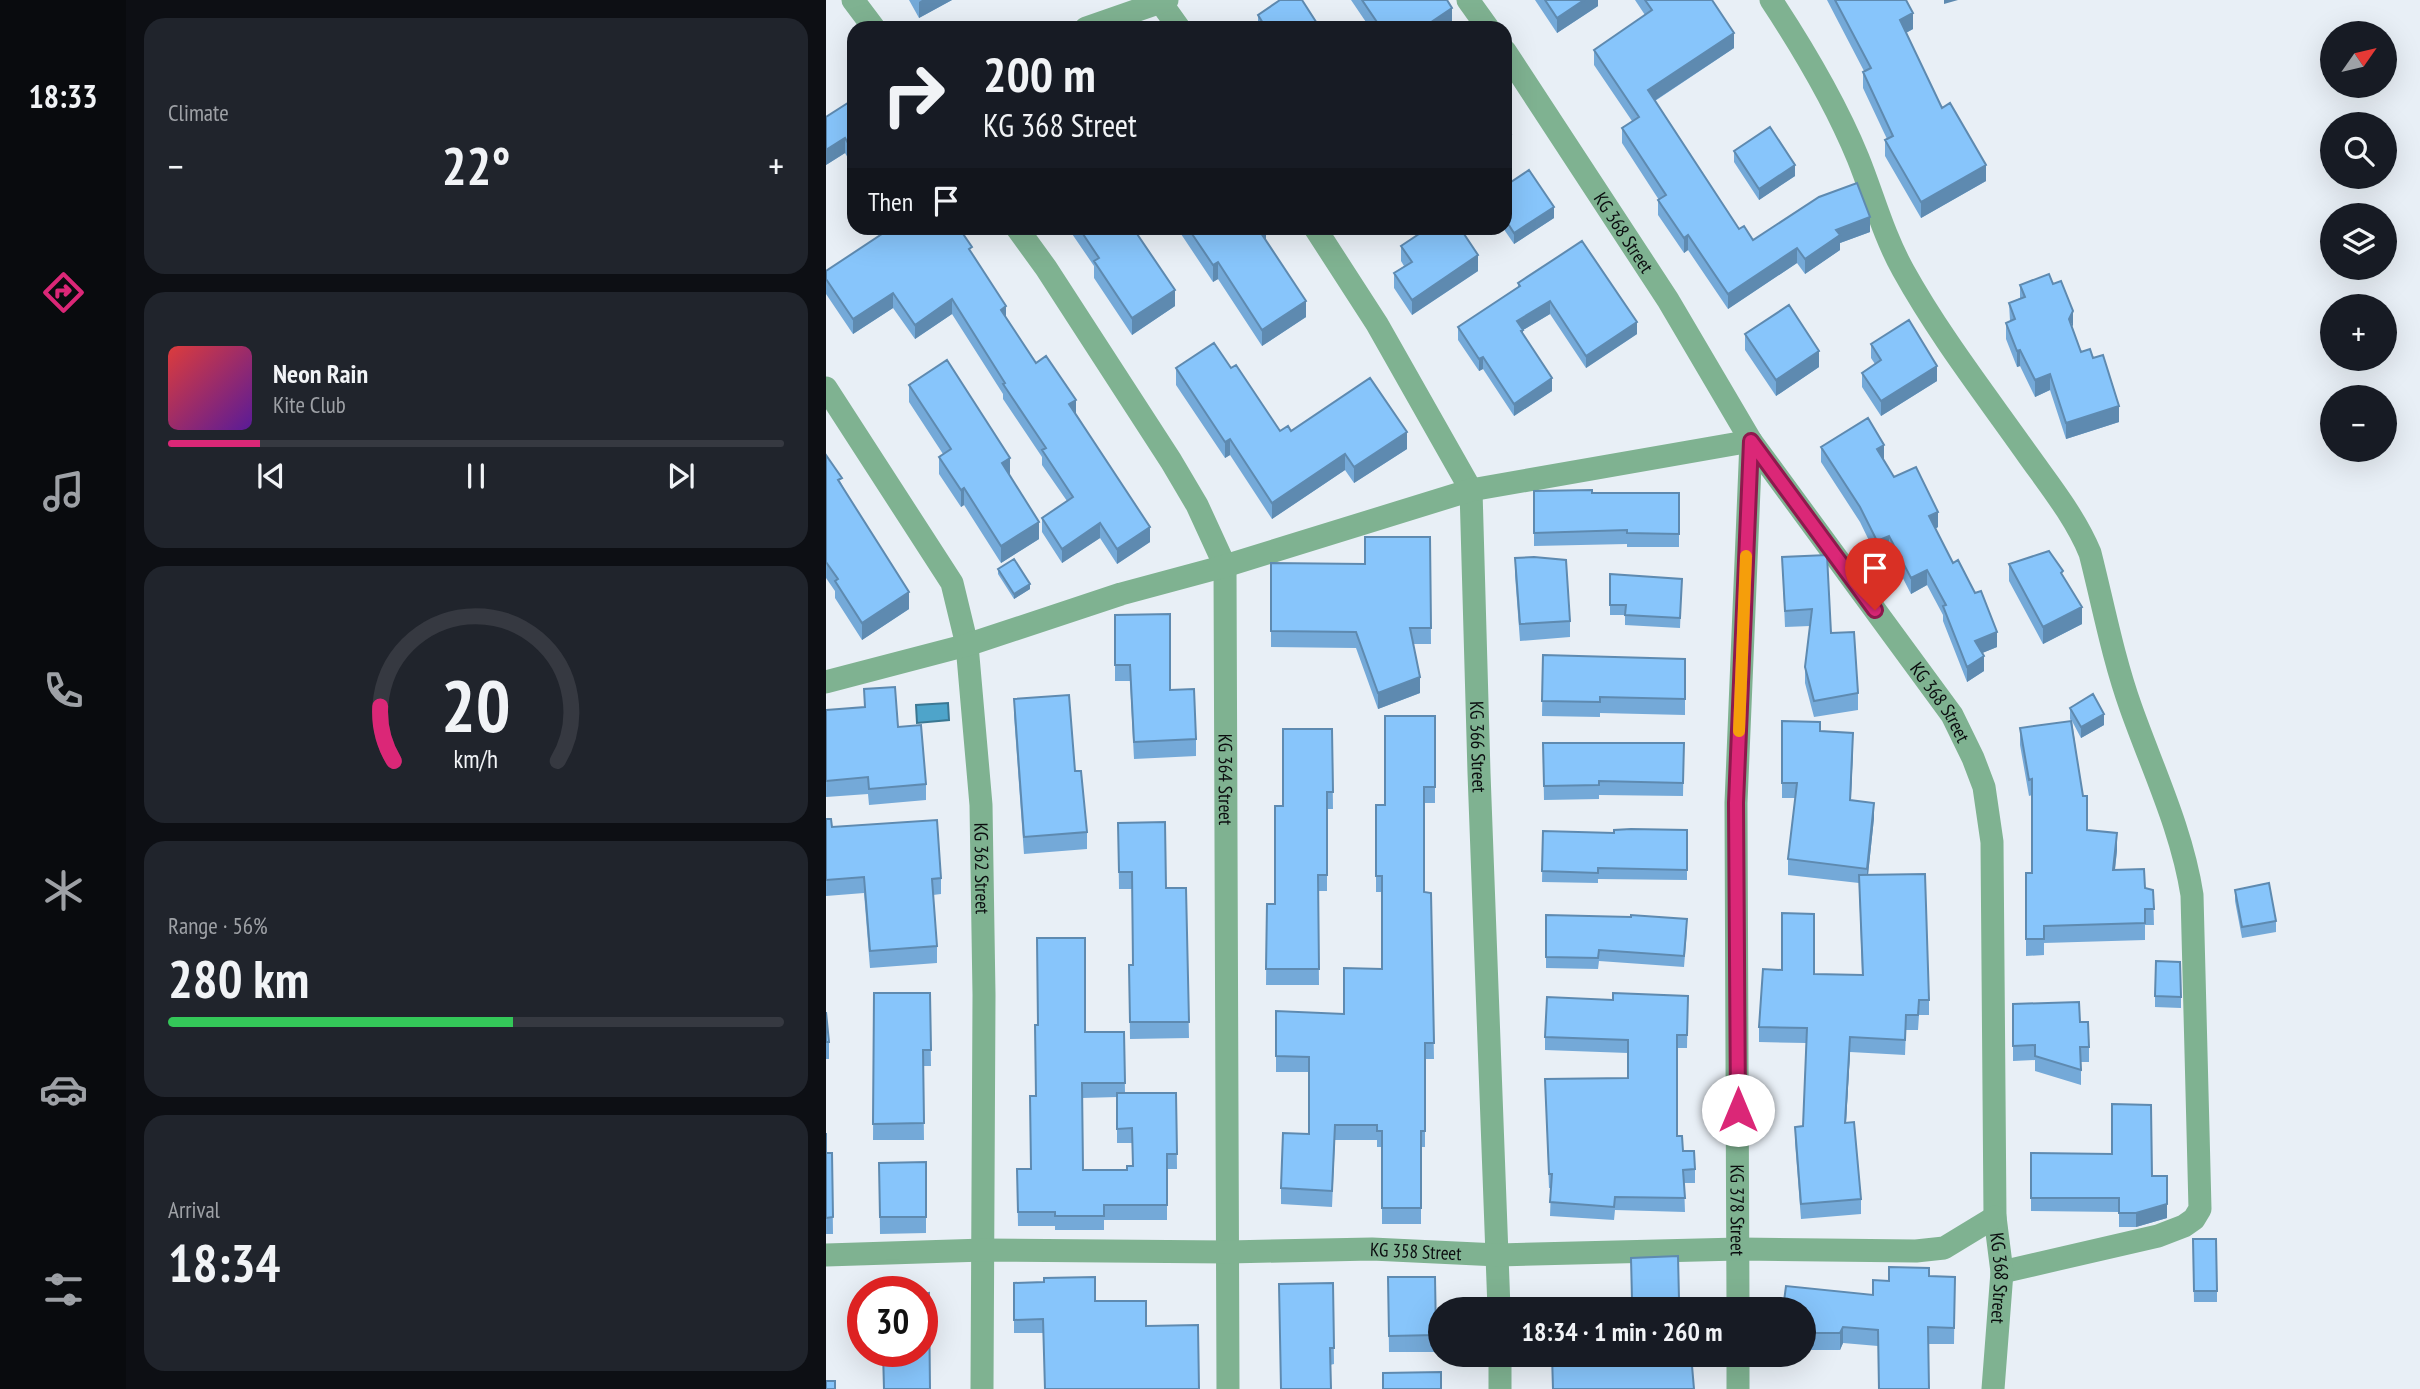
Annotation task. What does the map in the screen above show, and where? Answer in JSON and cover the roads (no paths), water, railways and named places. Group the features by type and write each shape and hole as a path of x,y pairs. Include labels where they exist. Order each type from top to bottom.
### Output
{"street":[{"path":"853,0 869,21"},
{"path":"1468,0 1483,21"},
{"path":"1771,0 1824,86 1858,157 1881,225 1903,270 1938,328 2084,538 2130,704 2183,848 2189,874 2192,895 2200,1209 2194,1219 2184,1226 2158,1236 2002,1272"},
{"path":"1106,21 1163,1 1175,21"},
{"name":"KG 368 Street","path":"1512,62 1668,300 1751,441 1952,715 1984,787 1992,842 1995,1217 2002,1272 1993,1389"},
{"name":"KG 364 Street","path":"1022,235 1171,461 1197,505 1225,566 1228,1389"},
{"name":"KG 366 Street","path":"1320,235 1377,324 1471,490 1478,760 1499,1297"},
{"name":"KG 362 Street","path":"826,388 952,583 967,645 981,805 985,995 982,1389"},
{"path":"826,682 967,645 1121,594 1225,566 1471,490 1751,441"},
{"name":"KG 378 Street","path":"1738,1297 1736,803 1751,441"},
{"name":"KG 358 Street","path":"826,1255 984,1250 1228,1252 1372,1249 1498,1255 1739,1249 1925,1250 1944,1248 1995,1217"},
{"path":"1500,1367 1500,1389"},
{"path":"1738,1367 1738,1389"}],"water":[{"path":"948,703 949,720 917,723 916,705"}]}
